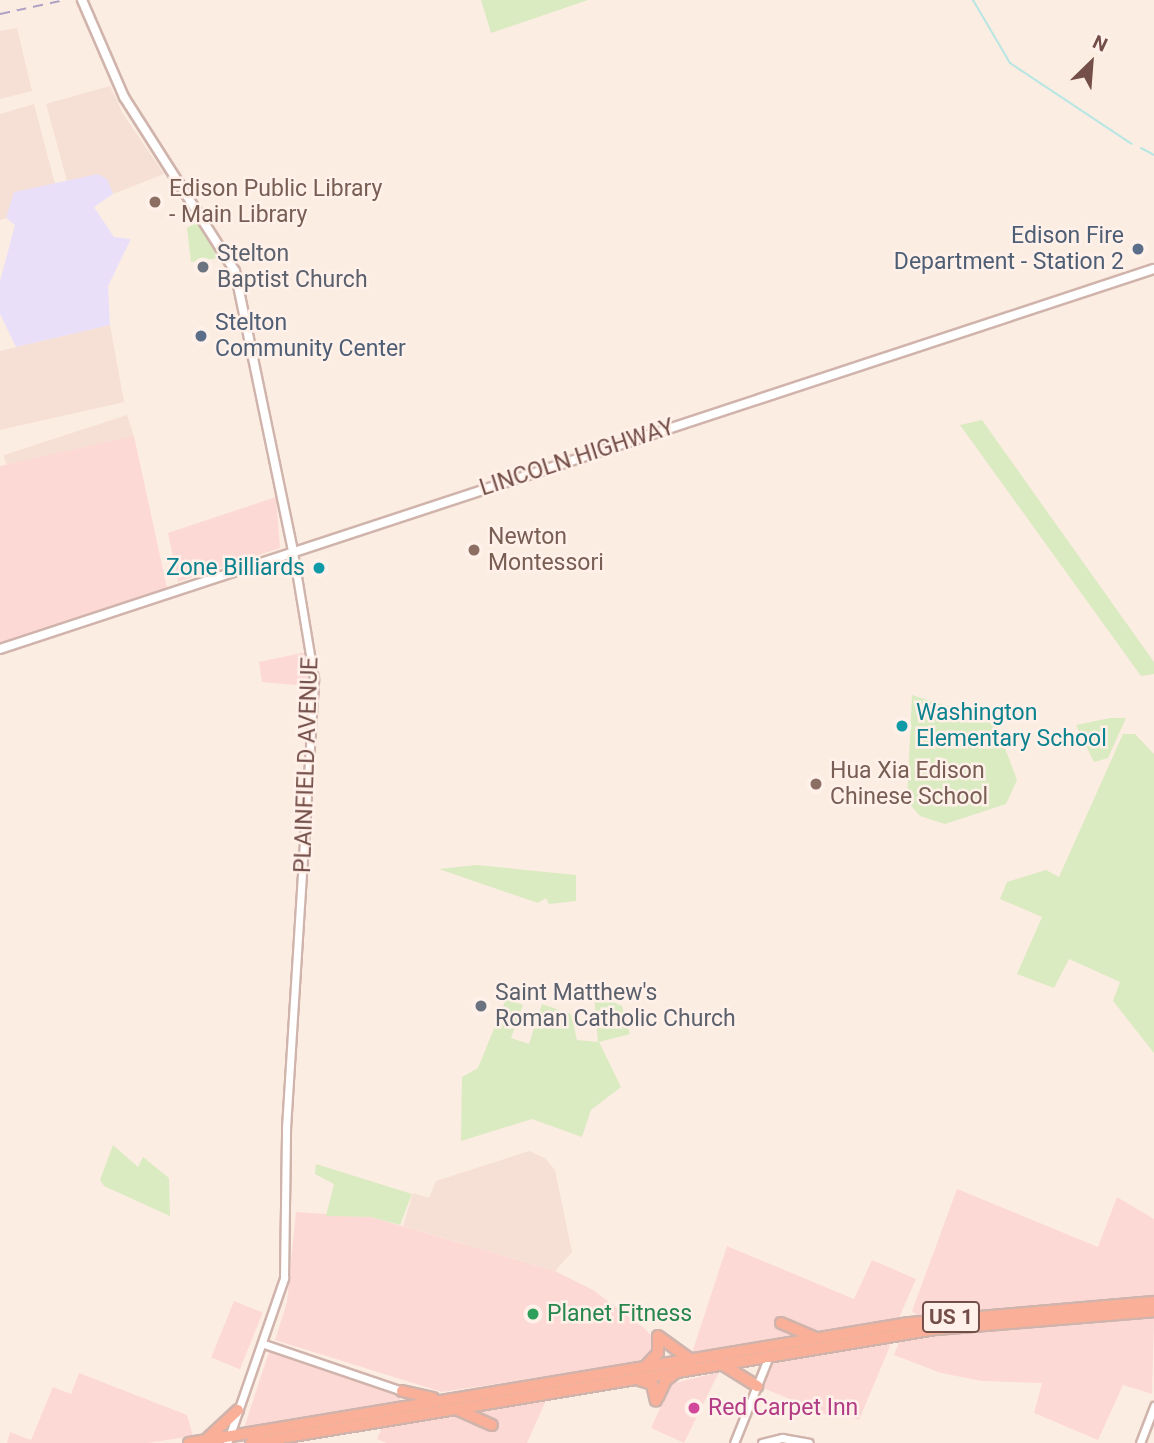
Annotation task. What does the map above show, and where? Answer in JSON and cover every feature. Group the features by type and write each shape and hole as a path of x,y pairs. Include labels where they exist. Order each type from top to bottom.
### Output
{"highway":[{"name":"US 1","path":"251,1443 678,1371 818,1338 964,1315 1154,1302"},
{"name":"US 1","path":"189,1443 228,1439 448,1398 691,1360 977,1324 1151,1312"},
{"path":"781,1323 818,1338"},
{"path":"645,1367 659,1353 658,1336 691,1360"},
{"path":"719,1363 757,1386"},
{"path":"617,1381 646,1381 655,1389 656,1401 666,1380 678,1371"},
{"path":"402,1391 448,1398"},
{"path":"402,1391 407,1396 402,1406"},
{"path":"437,1412 458,1410 492,1425 488,1415 494,1403"},
{"path":"204,1440 238,1410"}],"main road":[{"name":"PLAINFIELD AVENUE","path":"82,0 128,104 235,271 293,552"},
{"name":"LINCOLN HIGHWAY","path":"0,649 1154,269"}],"street":[{"name":"PLAINFIELD AVENUE","path":"228,1439 264,1344 284,1278 286,1128 312,743 312,652 293,552"},
{"path":"264,1344 402,1391"},
{"path":"734,1443 771,1350"},
{"path":"1140,1443 1154,1406"},
{"path":"762,1443 782,1438 809,1443"}],"shaded area":[{"path":"17,28 32,91 0,99 0,31"},
{"path":"110,86 123,114 164,174 113,194 107,179 98,174 67,181 46,104"},
{"path":"34,104 55,184 14,192 6,218 0,220 0,114"},
{"path":"98,174 107,179 113,194 94,207 114,237 131,239 108,286 110,325 16,347 0,314 0,281 15,225 6,218 14,192"},
{"path":"110,325 124,402 0,430 0,351"},
{"path":"127,415 134,436 10,476 3,455"},
{"path":"134,436 167,588 0,643 0,466"},
{"path":"276,497 280,548 178,582 168,533"},
{"path":"306,652 308,686 262,682 259,662"},
{"path":"529,1151 545,1158 555,1170 572,1252 555,1271 403,1226 413,1193 429,1198 436,1181"},
{"path":"957,1189 1098,1247 1117,1197 1154,1219 1154,1297 918,1316 912,1311"},
{"path":"296,1212 371,1217 555,1271 593,1290 645,1329 655,1340 654,1353 633,1363 442,1392 275,1340 287,1302"},
{"path":"727,1246 854,1299 872,1260 916,1279 899,1318 692,1353"},
{"path":"234,1301 263,1313 240,1369 211,1358"},
{"path":"1150,1316 1154,1318 1152,1394 1123,1385 1098,1440 1034,1413 1042,1383 982,1381 941,1373 894,1355 901,1337"},
{"path":"888,1342 890,1346 859,1420 833,1409 830,1416 763,1388 770,1362"},
{"path":"270,1349 401,1395 400,1401 244,1428"},
{"path":"719,1372 684,1443 651,1428 671,1384"},
{"path":"79,1373 187,1415 193,1436 148,1443 7,1443 10,1432 31,1440 53,1387 71,1394"},
{"path":"547,1398 527,1443 387,1443 377,1439 382,1427"}],"green space":[{"path":"481,0 588,0 491,33"},
{"path":"197,222 219,258 191,262 187,228"},
{"path":"982,420 1154,662 1154,674 1141,676 960,425"},
{"path":"912,695 995,721 1017,780 1006,804 945,824 920,816 907,801"},
{"path":"1110,718 1126,718 1108,758 1094,762 1076,725"},
{"path":"1123,734 1135,734 1154,754 1154,1053 1113,1001 1120,982 1069,959 1054,988 1017,974 1042,917 1000,899 1007,882 1046,870 1059,877"},
{"path":"477,865 576,875 576,901 549,904 546,898 538,903 439,869"},
{"path":"594,994 622,1006 630,1034 599,1042 621,1087 591,1110 582,1137 532,1119 461,1141 462,1077 478,1068 506,999 523,1005 511,1038 529,1044 542,1004 571,1014 577,1040 598,1042"},
{"path":"113,1145 138,1167 143,1157 169,1178 170,1216 104,1186 100,1180"},
{"path":"316,1164 412,1194 400,1225 371,1217 326,1216 334,1184 315,1174"}],"waterway":[{"path":"973,0 1010,63 1132,144"},
{"path":"1141,148 1154,155"}],"railway":[{"path":"0,14 65,0"}],"place":[{"name":"Edison Public Library - Main Library","path":"155,202"},
{"name":"Edison Fire Department - Station 2","path":"1138,249"},
{"name":"Stelton Baptist Church","path":"203,267"},
{"name":"Stelton Community Center","path":"201,336"},
{"name":"Newton Montessori","path":"474,550"},
{"name":"Zone Billiards","path":"319,568"},
{"name":"Washington Elementary School","path":"902,726"},
{"name":"Hua Xia Edison Chinese School","path":"816,784"},
{"name":"Saint Matthew's Roman Catholic Church","path":"481,1006"},
{"name":"Planet Fitness","path":"533,1314"},
{"name":"Red Carpet Inn","path":"694,1408"}]}
